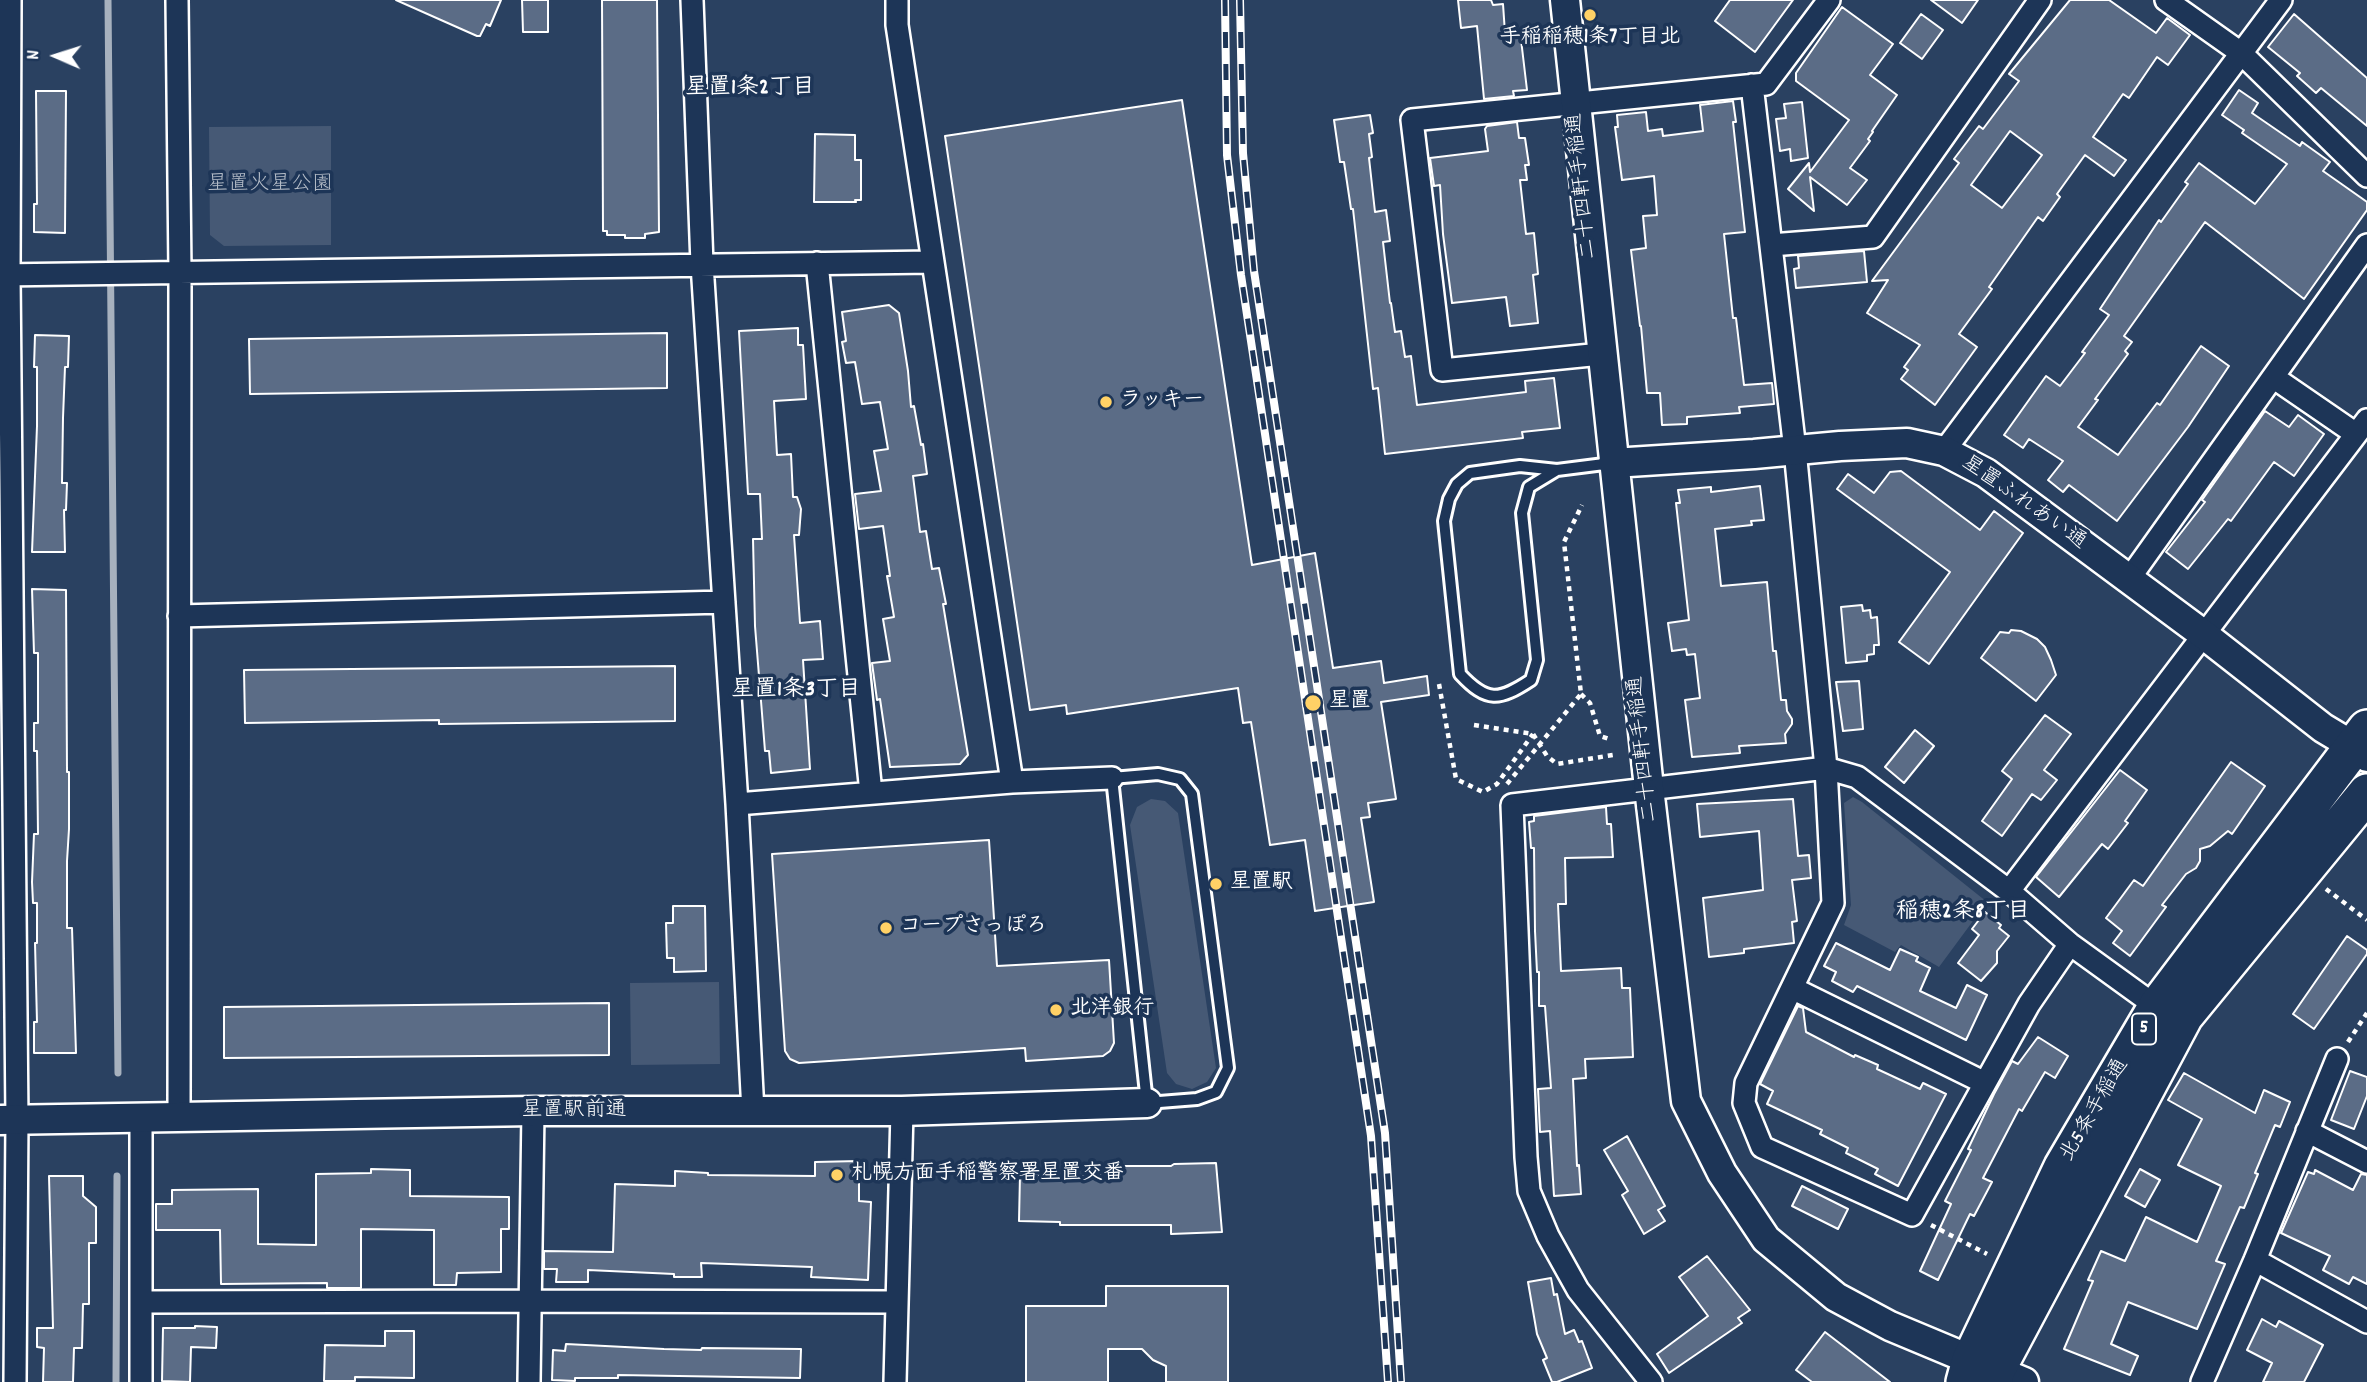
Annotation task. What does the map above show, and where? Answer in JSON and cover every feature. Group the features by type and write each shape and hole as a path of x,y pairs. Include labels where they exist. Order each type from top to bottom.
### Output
{"highway":[{"name":"北5条手稲通","path":"1990,1375 2063,1167 2157,1007 2273,852 2362,744"},
{"name":"北5条手稲通","path":"1990,1375 2184,1016 2367,793"}],"street":[{"path":"10,0 5,129 7,1312 15,1382"},
{"path":"177,0 180,272 179,1116"},
{"path":"692,0 702,264 737,804 753,1112"},
{"path":"897,0 897,25 1012,782"},
{"name":"二十四軒手稲通","path":"1565,0 1601,354 1686,1101 1722,1173 1766,1239 1836,1297 1990,1375"},
{"path":"1601,354 1442,370 1412,120 1766,84 1829,0"},
{"path":"1771,245 1873,237 2040,0"},
{"path":"2166,0 2241,53 2367,176"},
{"path":"1944,451 2281,0"},
{"path":"1752,85 1795,450 1826,768 1833,903 1746,1083 1744,1103 1762,1147 1913,1215 2029,1004 2070,944"},
{"path":"2129,579 2367,245"},
{"path":"5,275 932,262"},
{"path":"817,264 871,793"},
{"path":"2009,891 2362,427 2273,377"},
{"name":"星置ふれあい通","path":"1613,463 1906,443 1944,451 1986,473 2203,634 2323,729 2362,744"},
{"path":"179,616 724,602"},
{"path":"1651,1382 1578,1290 1548,1236 1530,1191 1526,1157 1512,805 1826,768 1857,777 2009,891 2070,944 2157,1007"},
{"path":"737,804 1012,782 1112,778"},
{"path":"1792,988 1985,1083"},
{"path":"2202,1382 2337,1059"},
{"name":"星置駅前通","path":"8,1120 533,1111 902,1111 1147,1103"},
{"path":"529,1382 533,1111"},
{"path":"895,1382 902,1111"},
{"path":"141,1117 141,1382"},
{"path":"2307,1131 2367,1162"},
{"path":"2255,1260 2367,1322"},
{"path":"141,1303 897,1303"}],"lane":[{"path":"1557,470 1529,487 1522,513 1536,660 1531,680 1511,693 1489,696 1474,688 1460,674 1444,521 1448,499 1457,484 1470,473 1520,466 1557,470 1613,463"},
{"path":"1158,774 1180,779 1192,794 1228,1069 1216,1092 1197,1099 1147,1103 1112,778 1158,774"}],"path":[{"path":"1582,505 1564,542 1581,694 1590,703 1600,736 1612,740"},
{"path":"1439,684 1456,779 1483,792 1497,784 1533,734"},
{"path":"1504,793 1505,787 1539,743 1581,694"},
{"path":"1474,725 1533,734 1547,756 1557,764 1613,755"},
{"path":"2302,872 2367,920"},
{"path":"2337,1059 2367,1013"},
{"path":"1928,1223 1987,1254"}],"green space":[{"name":"星置火星公園","path":"331,126 331,245 224,246 210,235 209,127"},
{"path":"1853,797 1987,902 1939,967 1901,945 1895,952 1844,925 1851,905 1844,803"},
{"path":"1151,799 1165,801 1178,813 1216,1068 1207,1082 1192,1089 1176,1084 1167,1073 1130,825 1137,807"},
{"path":"719,982 720,1064 631,1065 630,983"}],"building":[{"path":"396,0 501,0 490,26 486,24 480,36 477,36"},
{"path":"522,0 548,0 548,32 523,32"},
{"path":"602,0 657,0 659,232 645,234 645,238 607,235 607,231 603,231"},
{"path":"1458,0 1491,0 1493,5 1503,4 1505,33 1520,31 1527,90 1513,91 1514,96 1484,99 1477,26 1461,28"},
{"path":"1730,0 1793,0 1755,52 1715,21"},
{"path":"1931,0 1978,0 1962,23"},
{"path":"2070,0 2109,0 2156,33 2167,18 2190,35 2168,65 2157,57 2129,98 2123,94 2093,137 2126,160 2114,176 2085,155 2057,194 2060,197 2043,221 2038,217 1989,287 1992,289 1959,334 1977,347 1935,405 1901,379 1908,370 1904,367 1920,345 1867,313 1888,280 1872,281 1959,163 1954,159 1979,126 1983,129 2019,81 2009,74","holes":["2010,131 2042,155 2002,208 1971,185"]},
{"path":"1842,7 1893,44 1870,75 1897,95 1872,131 1868,139 1870,141 1850,168 1867,180 1847,205 1810,177 1814,211 1788,189 1809,163 1810,172 1849,120 1796,81 1796,73"},
{"path":"1921,14 1943,30 1922,59 1900,43"},
{"path":"2294,14 2367,78 2367,126 2321,88 2316,93 2297,76 2300,73 2268,47"},
{"path":"2239,90 2258,103 2252,113 2300,146 2302,142 2330,162 2323,171 2367,202 2367,210 2304,299 2205,222 2124,336 2132,342 2125,351 2128,354 2078,427 2118,455 2157,403 2160,405 2201,346 2229,366 2188,427 2117,521 2069,485 2063,492 2048,480 2063,461 2029,439 2023,448 2004,435 2046,376 2060,386 2085,353 2082,352 2109,315 2100,309 2159,220 2161,222 2188,184 2185,182 2199,163 2255,204 2287,164 2242,133 2244,130 2222,115"},
{"path":"36,91 66,91 65,233 34,232 34,204 37,204"},
{"name":"ラッキー","path":"1182,100 1252,565 1315,553 1333,668 1381,661 1384,683 1427,676 1429,695 1381,702 1396,799 1368,803 1370,817 1361,818 1374,902 1315,911 1305,840 1270,845 1251,722 1243,723 1238,688 1067,714 1066,705 1030,710 945,136"},
{"path":"1733,101 1745,232 1724,234 1733,318 1736,318 1744,385 1772,383 1774,404 1739,407 1740,413 1687,417 1687,424 1662,425 1660,393 1647,393 1631,250 1646,248 1643,216 1657,215 1654,176 1622,180 1615,127 1618,127 1617,115 1646,112 1648,131 1662,129 1663,136 1703,131 1700,105"},
{"path":"1802,102 1808,158 1791,161 1790,149 1780,151 1776,119 1786,118 1784,104"},
{"path":"1370,115 1373,133 1369,134 1372,157 1369,158 1375,212 1386,210 1390,241 1383,242 1390,303 1395,332 1401,331 1405,357 1411,356 1417,405 1526,392 1525,381 1554,378 1560,428 1522,432 1523,438 1385,454 1378,388 1373,389 1353,209 1344,162 1340,162 1334,120"},
{"path":"1517,122 1519,138 1525,138 1529,165 1525,165 1527,180 1520,180 1526,234 1534,233 1538,274 1533,275 1538,323 1510,326 1506,297 1452,303 1440,185 1434,186 1430,158 1488,151 1485,129 1487,126"},
{"path":"815,134 855,135 855,160 861,160 861,200 814,202"},
{"path":"1864,251 1867,282 1796,288 1794,269 1799,268 1798,256"},
{"path":"889,305 899,313 911,407 914,406 921,445 923,444 927,474 913,476 920,532 926,531 932,569 939,568 946,604 943,604 968,755 960,764 890,767 880,699 877,700 872,663 890,661 883,619 894,617 887,576 890,576 883,526 859,529 855,494 881,491 874,451 888,449 880,402 862,404 855,362 846,363 842,342 846,341 842,312"},
{"path":"798,328 798,345 803,345 806,399 774,401 777,455 791,454 793,497 797,497 801,509 799,535 794,535 800,623 820,621 823,659 803,660 810,769 771,773 769,751 765,751 755,626 753,539 762,539 760,494 748,494 739,331"},
{"path":"667,333 667,388 250,394 249,339"},
{"path":"35,335 69,336 63,418 62,483 67,483 64,510 65,552 32,552 37,426"},
{"path":"2265,411 2289,427 2298,415 2324,434 2294,476 2274,462 2231,521 2228,519 2188,569 2166,552 2205,502 2202,500"},
{"path":"1901,471 1980,530 1994,511 2023,533 1929,664 1899,642 1950,572 1837,489 1848,474 1874,493 1890,472"},
{"path":"1760,486 1764,520 1751,521 1752,525 1715,529 1721,586 1767,582 1773,651 1776,651 1781,700 1786,700 1792,724 1785,734 1786,743 1739,746 1740,753 1692,757 1685,700 1700,698 1695,654 1687,655 1686,649 1672,651 1668,623 1689,620 1676,503 1680,503 1678,490 1711,487 1711,492"},
{"path":"32,589 66,590 69,772 67,928 72,928 76,1053 34,1053 34,1022 37,1022 37,903 33,903 32,882 34,834 38,834 34,723 38,723 38,653 34,653"},
{"path":"1862,605 1863,611 1870,610 1871,618 1877,617 1879,645 1874,645 1874,654 1867,655 1867,661 1846,663 1841,607"},
{"path":"2011,630 2021,631 2037,639 2045,647 2051,660 2056,675 2036,701 1981,658 2000,632 2009,633"},
{"path":"675,666 675,721 245,723 244,670"},
{"path":"1859,681 1863,729 1843,731 1836,682"},
{"path":"2045,715 2071,734 2044,770 2057,780 2041,800 2032,794 2002,836 1982,821 2012,779 2002,771"},
{"path":"1915,730 1934,746 1904,783 1885,767"},
{"path":"2231,762 2265,786 2232,834 2228,831 2210,846 2200,849 2200,861 2196,868 2186,874 2162,905 2166,907 2130,956 2113,943 2122,931 2106,918 2134,880 2143,886"},
{"path":"2120,770 2147,790 2125,821 2128,823 2108,849 2102,844 2059,897 2036,877"},
{"path":"1793,799 1798,856 1809,855 1811,878 1792,880 1797,921 1792,922 1794,943 1744,949 1744,953 1709,957 1703,898 1763,890 1759,831 1700,837 1697,804"},
{"path":"1606,807 1607,824 1611,824 1613,857 1565,858 1566,904 1558,904 1561,971 1621,968 1622,988 1630,988 1633,1057 1585,1059 1586,1078 1573,1079 1581,1194 1554,1196 1550,1131 1540,1132 1538,1089 1551,1088 1545,1006 1539,1006 1534,848 1531,848 1529,822 1534,821 1534,816"},
{"name":"コープさっぽろ","path":"989,840 997,966 1109,960 1114,1043 1110,1051 1103,1056 1026,1061 1025,1048 799,1063 790,1059 785,1051 772,854"},
{"path":"673,906 705,906 706,971 674,972 674,958 667,958 666,923 673,923"},
{"path":"1985,912 2001,925 1999,928 2009,936 1997,951 1997,963 1981,981 1958,963 1979,935 1972,929"},
{"path":"2347,936 2367,950 2367,954 2314,1029 2293,1014"},
{"path":"1836,943 1890,970 1900,949 1918,957 1916,961 1930,968 1920,991 1956,1008 1967,985 1987,995 1966,1040 1857,986 1853,992 1832,981 1836,972 1824,966"},
{"path":"609,1003 609,1055 224,1058 224,1007"},
{"path":"1798,1006 1803,1008 1806,1032 1854,1057 1855,1055 1878,1065 1877,1069 1920,1089 1923,1083 1946,1094 1898,1186 1875,1174 1878,1169 1846,1153 1848,1148 1820,1134 1822,1130 1767,1104 1773,1091 1760,1084"},
{"path":"2038,1037 2068,1056 2055,1078 2045,1072 2022,1111 2019,1109 1983,1178 1992,1182 1974,1216 1970,1214 1938,1280 1920,1271 1951,1204 1945,1201 2012,1061 2018,1064"},
{"path":"2350,1071 2367,1077 2367,1096 2354,1129 2331,1120"},
{"path":"2184,1073 2255,1113 2264,1090 2290,1102 2280,1127 2275,1125 2244,1208 2240,1207 2216,1261 2225,1264 2197,1329 2128,1302 2111,1344 2138,1356 2130,1375 2064,1349 2093,1281 2088,1280 2101,1251 2125,1261 2146,1217 2197,1242 2221,1186 2178,1165 2202,1119 2168,1100"},
{"path":"1627,1136 1665,1206 1658,1210 1665,1221 1644,1234 1622,1195 1628,1191 1604,1150"},
{"path":"859,1161 859,1201 871,1202 868,1280 811,1277 812,1267 701,1263 702,1277 588,1270 588,1282 556,1282 557,1269 544,1269 544,1251 613,1252 615,1184 675,1186 675,1171 708,1175 815,1176 815,1162"},
{"path":"1216,1163 1222,1232 1171,1234 1171,1225 1060,1225 1060,1222 1019,1221 1020,1175 1101,1177 1101,1166"},
{"path":"371,1169 410,1170 410,1196 509,1197 509,1229 501,1229 501,1272 457,1273 456,1285 434,1285 434,1230 361,1229 361,1288 327,1288 327,1283 221,1284 220,1230 156,1230 156,1204 172,1204 172,1190 258,1189 258,1244 316,1245 316,1174 371,1173"},
{"path":"2140,1169 2160,1180 2145,1207 2125,1196"},
{"path":"2315,1170 2353,1190 2361,1174 2367,1175 2367,1284 2353,1277 2349,1284 2323,1270 2330,1256 2281,1233 2308,1172 2314,1174"},
{"path":"49,1176 83,1176 83,1196 96,1207 96,1243 89,1243 89,1304 83,1304 82,1348 74,1348 73,1382 43,1382 44,1348 37,1347 37,1328 53,1328"},
{"path":"1802,1186 1848,1209 1838,1229 1792,1206"},
{"path":"1707,1256 1750,1310 1738,1318 1742,1323 1669,1373 1657,1354 1708,1316 1679,1277"},
{"path":"1551,1278 1565,1334 1574,1330 1579,1342 1582,1341 1592,1368 1557,1382 1552,1382 1543,1360 1547,1358 1537,1334 1528,1282"},
{"path":"1106,1286 1228,1286 1228,1382 1166,1382 1166,1366 1153,1360 1142,1349 1108,1349 1108,1382 1026,1382 1026,1306 1106,1306"},
{"path":"2262,1319 2276,1327 2279,1321 2323,1345 2304,1382 2263,1382 2272,1363 2247,1350"},
{"path":"217,1327 216,1348 191,1347 190,1382 162,1381 163,1328"},
{"path":"385,1331 414,1331 414,1378 355,1377 355,1381 324,1381 325,1345 385,1346"},
{"path":"1825,1332 1890,1382 1812,1382 1796,1370"},
{"path":"566,1344 701,1350 801,1349 800,1378 618,1375 618,1378 552,1380 553,1350 565,1351"}],"waterway":[{"path":"108,0 118,1073"},
{"path":"116,1382 117,1176"}],"railway":[{"path":"1225,0 1227,155 1241,275 1371,1136 1388,1382"},
{"path":"1240,0 1243,153 1254,271 1385,1133 1401,1382"}],"place":[{"name":"手稲稲穂1条7丁目北","path":"1590,15"},
{"name":"ラッキー","path":"1106,402"},
{"name":"星置","path":"1313,703"},
{"name":"星置駅","path":"1216,884"},
{"name":"コープさっぽろ","path":"886,928"},
{"name":"北洋銀行","path":"1056,1010"},
{"name":"札幌方面手稲警察署星置交番","path":"837,1175"}],"district":[{"name":"星置1条2丁目","path":"750,90"},
{"name":"星置1条3丁目","path":"796,692"},
{"name":"稲穂2条8丁目","path":"1963,914"}]}
